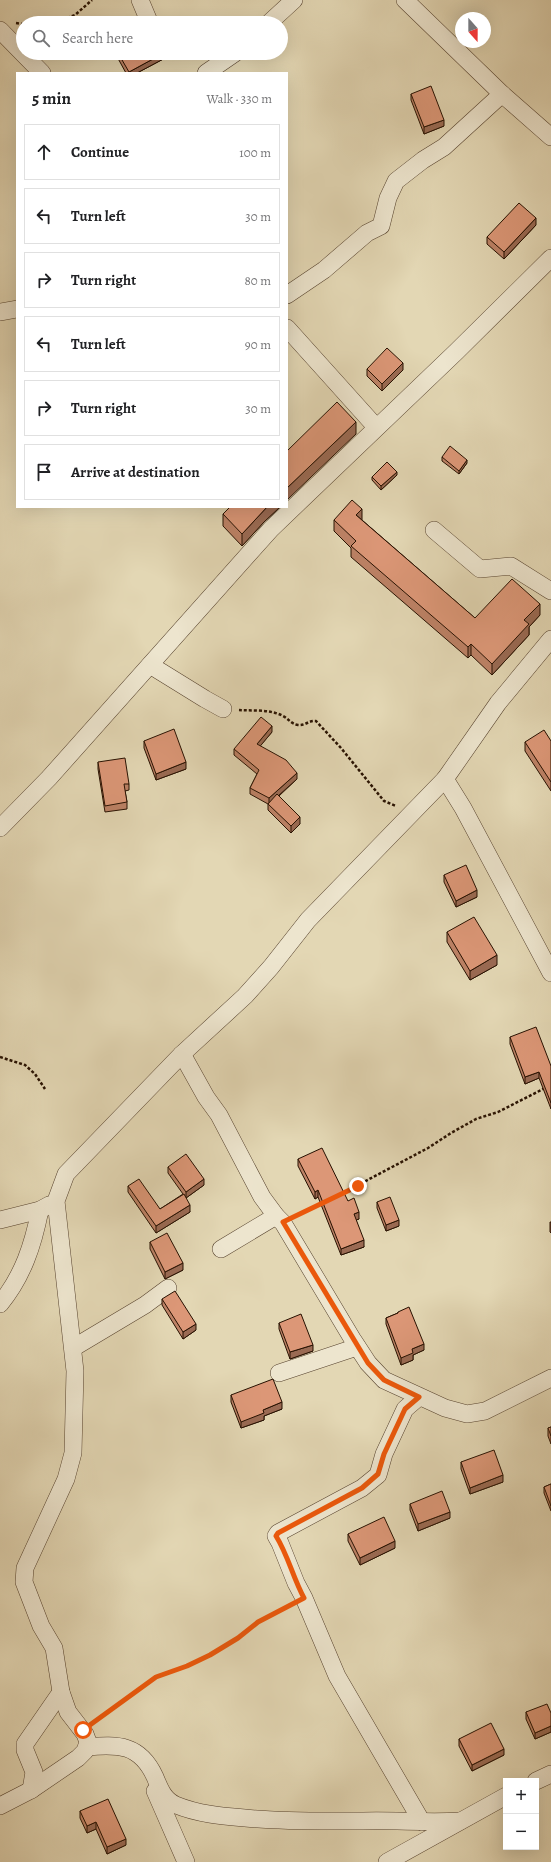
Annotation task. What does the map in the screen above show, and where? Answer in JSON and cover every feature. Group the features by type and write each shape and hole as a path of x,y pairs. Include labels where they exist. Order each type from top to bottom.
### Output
{"street":[{"path":"140,0 147,16"},
{"path":"277,16 294,0"},
{"path":"405,0 502,94 551,137"},
{"path":"0,30 16,46"},
{"path":"29,60 41,72"},
{"path":"207,72 225,60"},
{"path":"288,294 324,270 367,234 380,226 388,198 396,181 423,160 444,147 502,94"},
{"path":"0,828 49,778 270,529 456,352 551,258"},
{"path":"288,329 376,427"},
{"path":"434,530 480,569 511,566 551,591"},
{"path":"87,1748 87,1738 83,1730 68,1712 58,1684 54,1648 41,1626 24,1582 25,1568 66,1479 73,1452 75,1371 56,1201 66,1174 182,1054 245,996 271,967 308,920 445,778 498,703 551,639"},
{"path":"150,665 223,709"},
{"path":"445,778 463,808 551,972"},
{"path":"182,1054 199,1086 219,1115 262,1197 279,1219 357,1347 375,1371 384,1380 419,1397 456,1412 467,1414 485,1411 551,1378"},
{"path":"0,1220 40,1210 56,1201"},
{"path":"0,1304 16,1284 26,1262 36,1233 40,1210"},
{"path":"221,1249 279,1219"},
{"path":"73,1348 145,1305 168,1288"},
{"path":"279,1374 357,1347"},
{"path":"419,1397 405,1409 384,1454 380,1470 374,1479 344,1498 278,1533 276,1536 337,1676 422,1822"},
{"path":"31,1790 34,1772 25,1750 25,1744 61,1692"},
{"path":"0,1806 31,1790 78,1758 87,1748 109,1745 123,1746 139,1755 153,1773 161,1792 167,1799 193,1811 218,1816 275,1821 460,1821"},
{"path":"139,1755 186,1862"},
{"path":"539,1780 551,1774"},
{"path":"387,1862 404,1858 460,1821 503,1798"}],"path":[{"path":"72,16 92,0"},
{"path":"223,709 274,712 284,716 292,724 300,726 311,720 316,721 341,748 384,801 411,812"},
{"path":"0,1057 25,1064 35,1074 45,1089"},
{"path":"337,1196 428,1148 450,1133 476,1119 498,1112 551,1085"},
{"path":"279,1219 330,1199"},
{"path":"83,1730 156,1677 187,1666 210,1655 238,1638 258,1622 304,1598"}],"building":[{"path":"122,60 151,60 129,72"},
{"path":"431,86 444,120 424,127 411,94"},
{"path":"519,203 536,218 504,252 487,237"},
{"path":"387,348 403,363 382,384 367,369"},
{"path":"337,402 356,422 288,487 288,450"},
{"path":"450,446 467,460 459,471 442,457"},
{"path":"387,462 397,472 381,486 372,477"},
{"path":"352,500 362,509 356,515 475,618 512,579 540,604 524,620 529,624 492,664 471,644 468,647 351,546 356,541 334,520"},
{"path":"229,508 266,508 242,534 223,514"},
{"path":"261,717 272,726 257,744 286,760 297,773 269,798 250,788 259,770 234,749"},
{"path":"174,729 186,762 156,774 144,741"},
{"path":"544,730 551,741 551,782 525,742"},
{"path":"125,758 129,784 124,784 127,802 105,806 98,762"},
{"path":"277,794 300,817 291,826 268,804"},
{"path":"466,865 477,890 456,901 444,875"},
{"path":"474,917 497,955 470,971 447,932"},
{"path":"536,1027 551,1066 551,1103 539,1072 525,1077 510,1037"},
{"path":"322,1148 348,1201 354,1198 359,1212 354,1214 364,1240 341,1249 318,1190 315,1192 298,1159"},
{"path":"186,1154 204,1179 186,1192 168,1167"},
{"path":"139,1179 160,1209 184,1194 190,1205 156,1226 128,1186"},
{"path":"390,1197 399,1220 386,1225 377,1202"},
{"path":"167,1233 183,1263 165,1272 150,1242"},
{"path":"175,1291 196,1324 183,1332 162,1299"},
{"path":"409,1307 424,1344 412,1349 413,1353 401,1358 386,1318"},
{"path":"301,1314 313,1345 290,1352 279,1323"},
{"path":"273,1379 282,1402 263,1410 264,1413 241,1422 231,1395"},
{"path":"551,1427 551,1436 548,1428"},
{"path":"494,1450 503,1475 470,1488 461,1462"},
{"path":"551,1484 551,1506 544,1487"},
{"path":"442,1491 450,1512 418,1524 410,1504"},
{"path":"384,1517 395,1541 360,1558 348,1534"},
{"path":"547,1704 551,1713 551,1726 535,1733 526,1712"},
{"path":"491,1723 504,1749 472,1765 459,1739"},
{"path":"108,1799 126,1839 107,1847 96,1822 87,1826 80,1811"}],"route":[{"path":"83,1730 156,1677 187,1666 210,1655 238,1638 258,1622 304,1598 276,1536 278,1533 362,1488 374,1479 380,1470 384,1454 405,1409 419,1397 384,1380 368,1363 283,1222 358,1186"}]}
